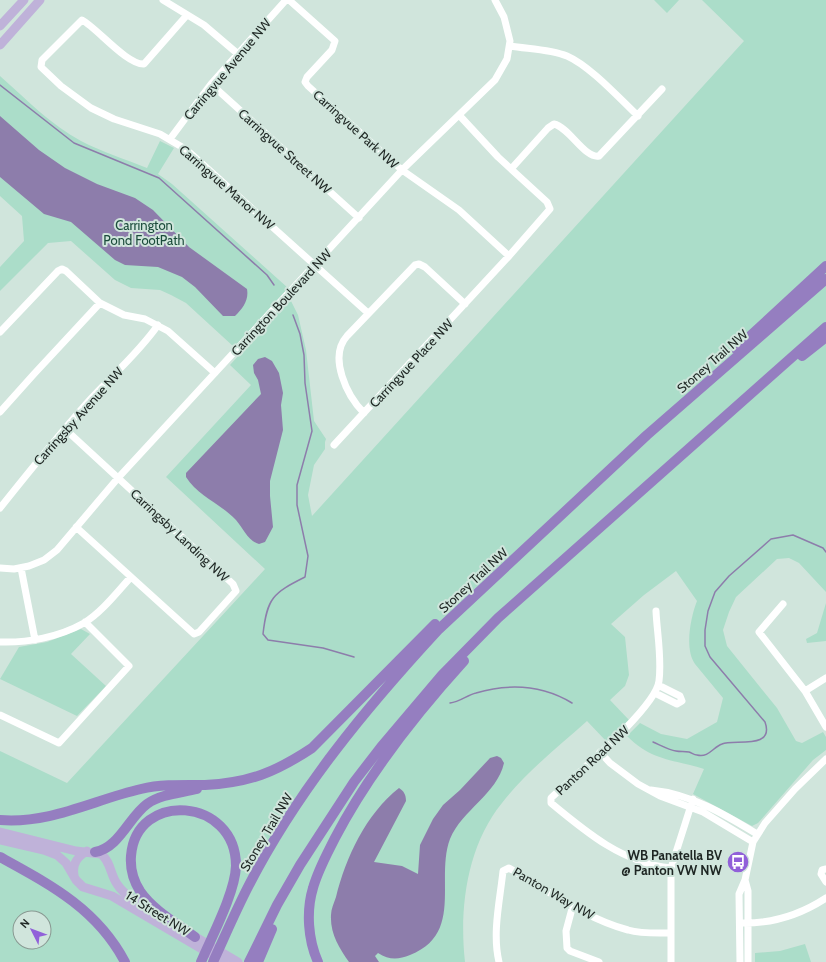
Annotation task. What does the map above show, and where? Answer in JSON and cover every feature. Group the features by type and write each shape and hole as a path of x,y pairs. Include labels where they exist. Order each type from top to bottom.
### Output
{"highway":[{"path":"647,435 753,333 826,266"},
{"name":"Stoney Trail NW","path":"213,962 249,885 275,840 323,767 369,706 438,630 566,510 647,435 826,279"},
{"path":"249,962 277,905 300,865 354,782 413,707 479,636 660,473 826,327"},
{"path":"660,473 826,337"},
{"path":"91,852 111,845 135,815 150,802 163,796 243,781 269,774 288,764 312,748 410,648 538,530 566,510"},
{"path":"318,962 312,944 308,922 312,888 321,865 344,820 370,778 403,732 435,694 527,592"},
{"path":"0,820 31,820 56,816 142,789 225,784"},
{"path":"194,940 148,901 134,880 131,870 131,849 140,830 155,817 175,810 195,811 212,818 221,825 226,832 234,853 236,866 230,892 201,962"},
{"path":"0,857 54,887 89,914 105,930 117,946 125,962"},
{"path":"258,962 300,865"}],"main road":[{"path":"0,26 24,0"},
{"path":"0,45 40,0"},
{"path":"28,14 44,0"},
{"path":"0,832 76,851 91,852"},
{"name":"14 Street NW","path":"0,840 44,850 57,855 66,863 82,887 112,896 238,962"},
{"path":"76,880 74,864 78,857 91,852"},
{"name":"14 Street NW","path":"91,852 105,857 112,877 122,891 224,962"}],"street":[{"path":"164,0 212,32 238,54"},
{"name":"Carringvue Avenue NW","path":"170,139 211,84 286,0"},
{"name":"Carringvue Park NW","path":"289,0 335,41 332,50 305,82 402,170"},
{"name":"Carrington Boulevard NW","path":"0,568 21,568 37,563 50,556 62,545 118,478 402,170 498,76 507,59 510,46 506,23 494,0"},
{"name":"Carringvue Manor NW","path":"187,15 144,64 138,63 121,52 82,20 76,24 41,63 41,67 49,76 90,108 114,119 150,130 170,139 201,161 368,313"},
{"path":"510,46 555,52 573,59 587,69 638,116"},
{"name":"Carringvue Street NW","path":"211,84 359,218"},
{"path":"511,169 552,125 559,126 591,155 596,157 603,154 662,89"},
{"name":"Carringvue Place NW","path":"459,115 511,169 546,202 550,209 509,256 465,304 364,413 354,402 345,387 341,371 340,348 341,343 368,313 411,268 419,264 427,268 465,304"},
{"path":"402,170 459,210 509,256"},
{"path":"0,332 58,270 62,269 100,303 124,316 145,319 168,330 215,373"},
{"path":"0,412 100,303"},
{"name":"Carringsby Avenue NW","path":"0,508 65,429 102,387 142,347 158,325"},
{"path":"334,445 364,413"},
{"path":"65,429 118,478"},
{"name":"Carringsby Landing NW","path":"76,528 194,634 199,632 236,591 233,584 118,478"},
{"path":"21,568 35,640"},
{"path":"0,642 13,643 35,640 62,632 85,622 109,601 130,577"},
{"path":"783,604 759,632 805,691 826,727"},
{"name":"Panton Road NW","path":"656,611 660,673 655,693 639,715 551,798 551,803 579,827 607,847 639,862 671,868"},
{"path":"0,715 59,743 129,666 85,622"},
{"path":"805,691 826,678"},
{"path":"655,693 677,704 682,701 680,696 658,685"},
{"path":"600,752 624,775 660,796 691,806 753,842"},
{"path":"740,962 739,894 745,880 753,842 765,823 795,788 826,759"},
{"path":"649,789 674,793 693,799 757,834"},
{"path":"671,962 671,868 693,799"},
{"name":"Panton Way NW","path":"499,962 497,923 503,871 506,868 510,868 573,905 611,925 629,930 671,933"},
{"path":"826,869 822,870 821,874 826,882"},
{"path":"745,880 748,891 748,962"},
{"path":"740,923 749,924 788,917 811,908 826,898"},
{"path":"573,905 566,931 567,948 570,951 599,962"}],"green space":[{"path":"654,0 679,0 667,13"},
{"path":"702,0 826,0 826,592 799,563 789,558 777,559 736,597 723,630 727,646 777,708 796,741 802,743 823,732 826,737 826,750 813,760 758,823 752,826 693,794 704,769 654,755 636,744 627,736 640,723 661,734 687,739 717,722 723,698 695,664 690,650 689,641 691,624 697,601 676,571 644,595 611,624 625,637 629,675 625,686 610,700 629,720 606,741 587,721 521,781 490,820 473,858 468,878 463,920 465,962 0,962 0,751 67,783 265,569 166,477 251,385 230,365 287,302 291,301 298,315 306,350 314,421 326,439 325,449 314,465 308,495 312,516 744,41"},
{"name":"Carrington Pond FootPath","path":"0,76 39,111 70,135 105,152 147,168 160,141 174,148 158,174 172,184 288,288 234,347 186,303 160,290 131,288 115,280 71,241 48,243 0,291 0,267 24,241 22,216 0,196"},
{"path":"826,603 826,641 807,643 806,639 817,633"},
{"path":"81,629 90,634 71,654 106,686 77,716 0,679 19,647 47,642"},
{"path":"805,944 811,962 755,962 755,953 780,951"}],"shaded area":[{"path":"0,116 39,150 65,168 97,184 135,198 153,210 189,247 247,289 245,304 241,310 235,316 223,316 195,287 182,277 158,267 125,265 115,260 71,222 44,214 0,177"},
{"path":"265,357 272,361 279,373 283,393 281,405 283,430 270,481 273,527 265,542 259,544 249,537 230,514 203,495 191,484 186,477 186,473 261,394 253,365 258,359"},
{"path":"497,756 501,758 504,763 500,774 487,793 455,829 450,839 446,855 445,904 442,920 437,934 427,946 406,957 390,958 378,953 375,956 379,962 349,962 339,946 334,934 331,922 331,913 345,867 367,823 387,799 399,788 402,790 406,801 374,862 402,866 418,874 420,845 433,819 443,805 460,790 490,758"}],"waterway":[{"path":"0,85 74,143 159,178 267,275 274,285"},
{"path":"293,315 300,334 304,355 305,383 312,431 297,485 297,505 308,556 305,577 279,593 270,604 263,634 268,640 323,648 354,657"},
{"path":"653,742 667,749 690,752 701,756 708,754 722,744 752,742 764,737 767,731 765,722 710,657 705,646 705,630 708,611 715,592 729,576 771,539 793,535 823,548 826,552"},
{"path":"450,703 476,693 513,687 537,689 549,692 572,703"}],"place":[{"name":"WB Panatella BV @ Panton VW NW","path":"738,862"}]}
